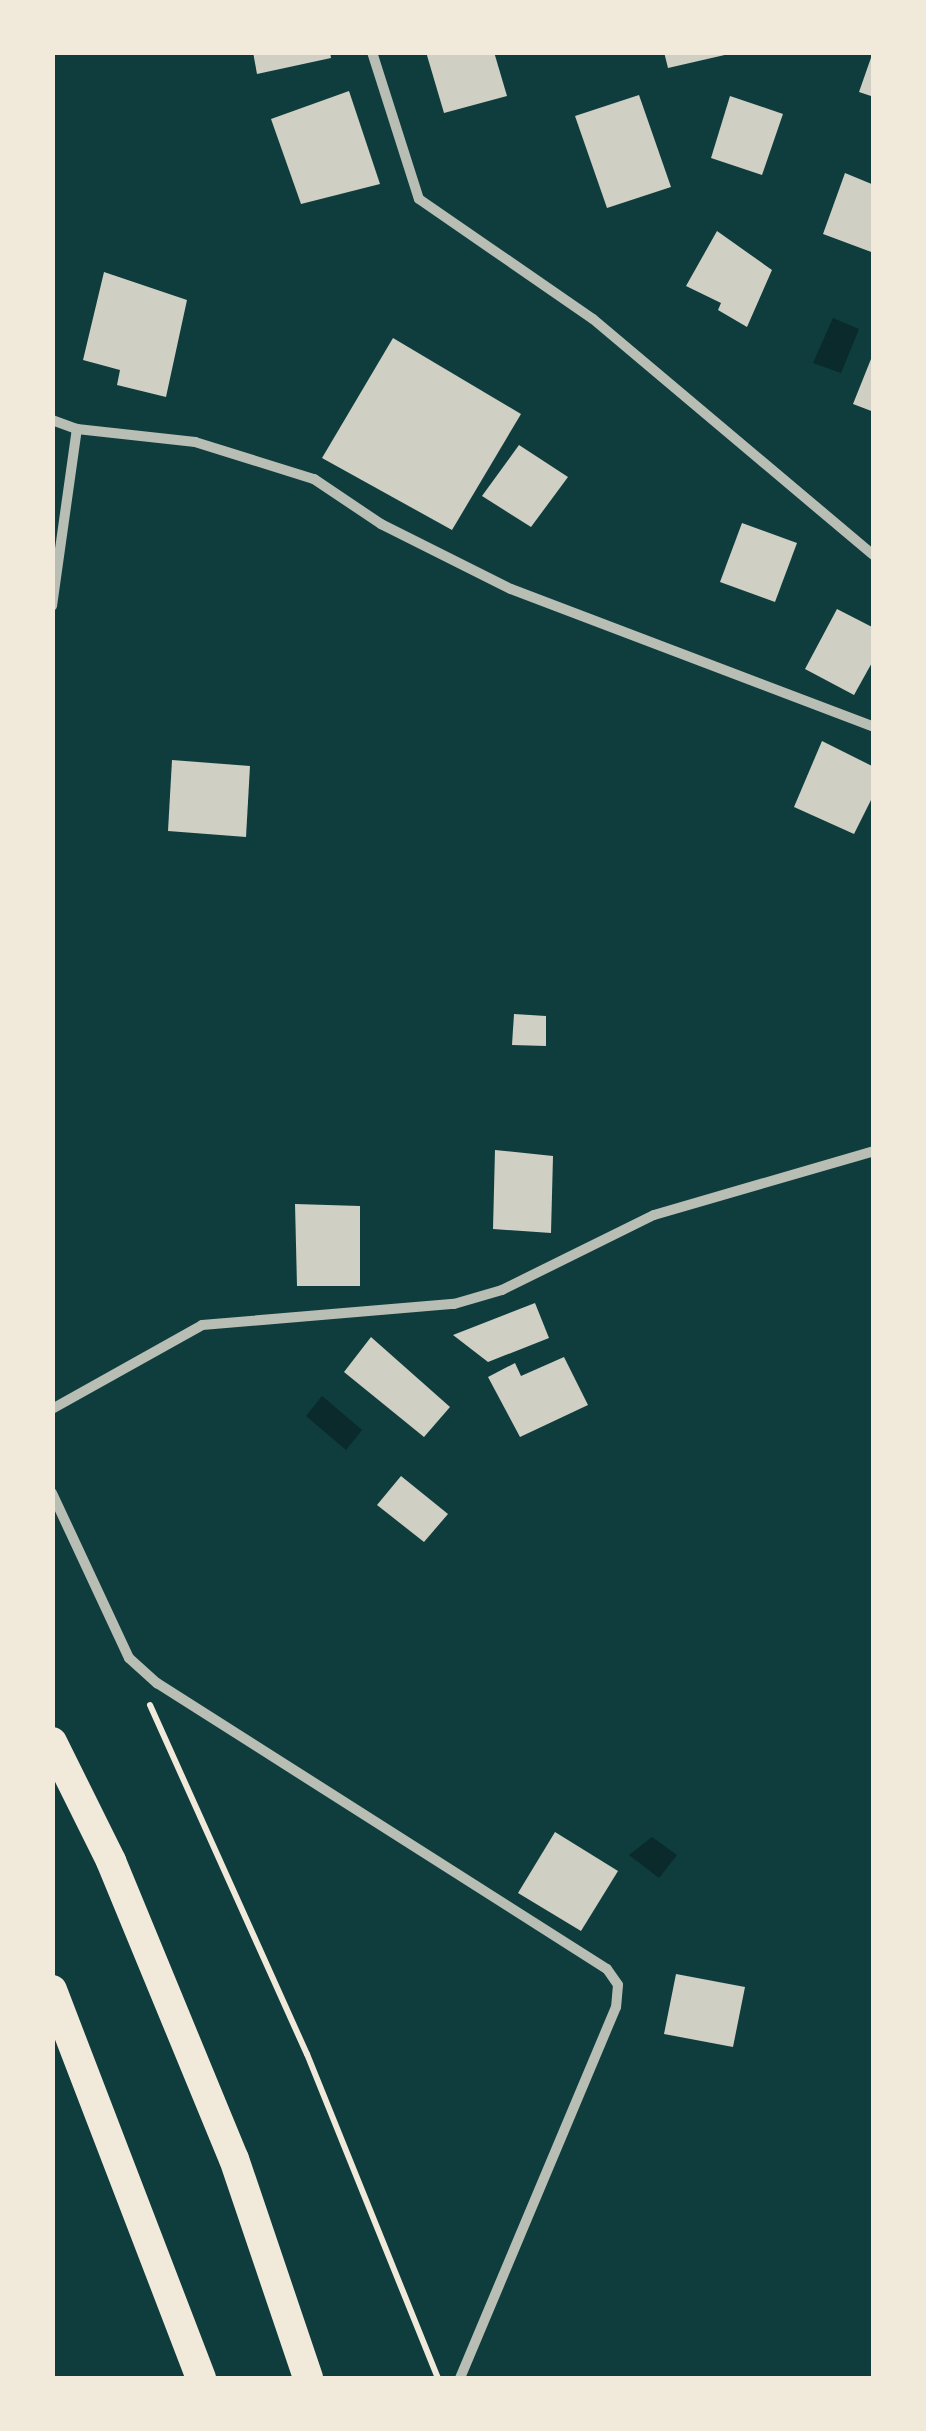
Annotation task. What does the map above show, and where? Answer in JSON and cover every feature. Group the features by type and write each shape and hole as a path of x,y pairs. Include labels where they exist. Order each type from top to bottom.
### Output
{"highway":[{"path":"52,1742 111,1860 226,2142 308,2378"},
{"path":"52,1990 201,2378"}],"street":[{"path":"372,52 419,199 593,319 874,556"},
{"path":"52,420 77,429 195,442 314,479 381,524 511,589 874,727"},
{"path":"52,606 77,429"},
{"path":"52,1409 202,1325 454,1304 502,1290 654,1214 874,1152"},
{"path":"52,1493 129,1658 225,1728 607,1968 618,1985 616,2007 460,2378"}],"path":[{"path":"129,1658 307,2054 438,2378"}],"water":[{"path":"833,318 859,329 841,373 813,363"},
{"path":"322,1396 362,1430 346,1450 306,1416"},
{"path":"652,1837 677,1855 659,1878 629,1855"}],"building":[{"path":"253,52 330,52 331,58 257,74"},
{"path":"426,52 494,52 507,96 444,113"},
{"path":"664,52 729,52 729,54 668,68"},
{"path":"874,52 874,97 859,92"},
{"path":"349,91 380,184 301,204 271,119"},
{"path":"639,95 671,187 607,208 575,116"},
{"path":"730,96 783,114 762,175 711,158"},
{"path":"845,173 874,185 874,253 823,234"},
{"path":"717,231 772,270 747,327 718,310 721,303 686,286"},
{"path":"104,272 187,300 166,397 117,385 120,370 83,360"},
{"path":"393,338 521,414 452,530 322,458"},
{"path":"874,354 874,412 853,404"},
{"path":"519,445 568,477 531,527 482,496"},
{"path":"742,523 797,543 775,602 720,582"},
{"path":"837,609 874,628 874,659 854,695 805,669"},
{"path":"822,741 874,767 874,794 854,834 794,807"},
{"path":"172,760 250,766 246,837 168,831"},
{"path":"514,1014 546,1016 546,1046 512,1045"},
{"path":"495,1150 553,1156 551,1233 493,1229"},
{"path":"295,1204 360,1206 360,1286 297,1286"},
{"path":"535,1303 549,1338 488,1362 453,1335"},
{"path":"371,1337 450,1407 424,1437 344,1372"},
{"path":"564,1357 588,1405 520,1437 488,1377 515,1363 521,1376"},
{"path":"401,1476 448,1514 424,1542 377,1505"},
{"path":"555,1832 618,1871 581,1931 518,1893"},
{"path":"676,1974 745,1987 733,2047 664,2034"}]}
